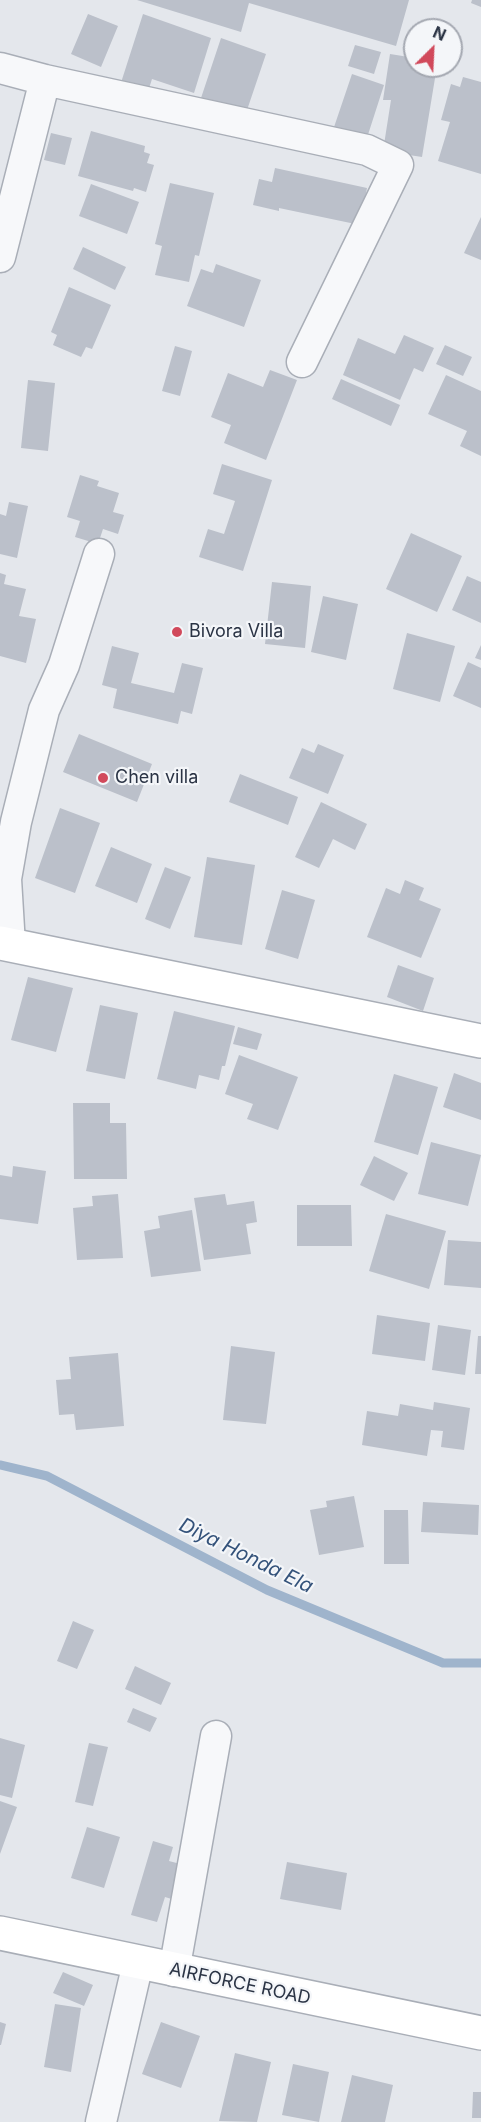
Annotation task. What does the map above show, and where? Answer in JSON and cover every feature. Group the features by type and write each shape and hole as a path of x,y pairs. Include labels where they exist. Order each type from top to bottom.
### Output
{"street":[{"path":"0,68 45,80 367,150 398,165 302,362"},
{"path":"0,257 45,80"},
{"path":"99,554 63,665 44,710 16,822 6,879 5,944 481,1041"},
{"path":"174,1971 216,1736"},
{"name":"AIRFORCE ROAD","path":"0,1934 481,2033"},
{"path":"101,2122 138,1963"}],"building":[{"path":"137,0 409,0 396,46 249,3 241,32"},
{"path":"472,0 481,0 481,7 471,3"},
{"path":"88,14 118,26 101,67 71,54"},
{"path":"143,14 211,38 194,93 152,79 145,101 118,92"},
{"path":"221,38 266,54 245,116 200,101"},
{"path":"355,45 381,52 374,74 348,66"},
{"path":"390,54 403,56 403,78 435,78 422,157 383,151 391,100 383,100"},
{"path":"352,74 384,85 365,144 332,133"},
{"path":"463,77 481,82 481,174 438,161 450,122 441,120 451,84 460,87"},
{"path":"91,131 145,146 144,152 150,154 147,163 154,165 146,192 134,188 133,191 78,176"},
{"path":"51,133 72,138 65,165 44,160"},
{"path":"275,168 367,188 360,225 279,208 279,211 253,205 259,179 272,182"},
{"path":"170,183 214,193 199,256 195,255 189,282 155,275 162,246 155,244"},
{"path":"91,184 139,202 127,234 79,216"},
{"path":"481,217 481,260 464,253"},
{"path":"83,247 126,267 115,290 73,269"},
{"path":"216,264 261,280 244,327 187,306 201,269 213,273"},
{"path":"69,287 111,305 92,349 86,347 81,357 53,345 57,335 51,332"},
{"path":"404,335 434,348 423,372 414,368 400,400 343,375 358,338 395,354"},
{"path":"445,345 472,357 463,376 436,364"},
{"path":"175,346 192,351 180,396 162,391"},
{"path":"270,370 297,380 266,460 224,443 231,425 211,417 228,373 263,387"},
{"path":"446,375 481,391 481,456 460,446 467,431 428,414"},
{"path":"341,379 400,405 391,426 332,399"},
{"path":"28,380 55,383 48,451 21,448"},
{"path":"222,464 272,480 243,571 199,557 208,529 224,534 235,501 213,494"},
{"path":"80,475 99,481 97,486 119,493 113,512 124,515 118,534 103,529 98,544 75,537 80,521 67,517"},
{"path":"9,502 28,506 17,558 0,554 0,514 6,516"},
{"path":"411,533 462,556 437,612 386,589"},
{"path":"0,573 6,575 4,584 26,589 19,616 36,619 26,663 0,656"},
{"path":"467,576 481,582 481,623 452,610"},
{"path":"272,582 311,586 305,648 265,644"},
{"path":"323,596 358,604 346,660 311,652"},
{"path":"407,633 455,646 440,702 393,689"},
{"path":"481,645 481,660 475,658"},
{"path":"112,646 139,653 131,683 174,693 182,663 203,668 192,714 181,711 178,724 113,708 117,689 102,685"},
{"path":"468,662 481,668 481,708 453,696"},
{"path":"79,734 152,764 137,802 63,772"},
{"path":"318,744 344,755 328,794 289,778 302,748 314,753"},
{"path":"240,774 298,797 288,825 229,802"},
{"path":"321,802 367,824 355,850 333,839 319,868 295,857"},
{"path":"60,808 100,823 75,893 35,878"},
{"path":"111,847 152,864 137,903 95,886"},
{"path":"207,857 255,865 242,945 194,937"},
{"path":"165,867 191,877 170,929 145,919"},
{"path":"405,880 424,888 419,900 441,909 421,958 367,937 386,888 400,894"},
{"path":"282,890 315,900 298,959 265,949"},
{"path":"398,965 434,978 423,1011 387,997"},
{"path":"28,977 73,988 56,1052 11,1040"},
{"path":"100,1005 138,1013 125,1079 86,1071"},
{"path":"174,1011 235,1026 219,1080 199,1075 196,1089 157,1079"},
{"path":"238,1027 262,1034 257,1050 233,1044"},
{"path":"239,1055 298,1077 278,1130 247,1119 253,1104 225,1094"},
{"path":"454,1073 481,1083 481,1120 443,1107"},
{"path":"394,1074 438,1087 418,1155 374,1142"},
{"path":"73,1103 110,1103 110,1123 126,1123 127,1179 74,1179"},
{"path":"431,1142 481,1155 468,1206 418,1194"},
{"path":"374,1156 408,1173 394,1201 360,1185"},
{"path":"13,1166 46,1171 38,1224 0,1219 0,1175 12,1177"},
{"path":"118,1194 123,1258 77,1260 73,1208 93,1206 92,1196"},
{"path":"225,1194 227,1205 254,1201 257,1222 246,1224 251,1254 204,1260 194,1198"},
{"path":"297,1205 351,1205 352,1246 297,1246"},
{"path":"192,1210 201,1271 151,1277 144,1231 160,1228 158,1216"},
{"path":"386,1214 446,1231 429,1289 369,1271"},
{"path":"448,1240 481,1242 481,1288 444,1285"},
{"path":"377,1315 430,1323 425,1361 372,1354"},
{"path":"438,1325 471,1330 465,1375 432,1370"},
{"path":"478,1336 481,1336 481,1374 475,1374"},
{"path":"231,1346 275,1352 266,1424 223,1420"},
{"path":"118,1353 124,1426 76,1430 74,1414 59,1415 56,1380 71,1379 69,1357"},
{"path":"434,1402 470,1408 464,1450 441,1447 443,1431 431,1430 427,1456 362,1445 367,1411 398,1416 400,1404 433,1410"},
{"path":"354,1496 364,1547 319,1555 310,1510 327,1507 326,1501"},
{"path":"423,1502 479,1505 478,1535 421,1532"},
{"path":"384,1510 408,1510 409,1564 384,1564"},
{"path":"73,1621 94,1630 77,1669 57,1661"},
{"path":"135,1666 171,1683 161,1705 125,1689"},
{"path":"133,1708 157,1718 150,1732 127,1722"},
{"path":"0,1738 25,1745 12,1798 0,1795"},
{"path":"89,1743 108,1747 93,1806 75,1802"},
{"path":"0,1801 17,1807 0,1854"},
{"path":"87,1827 120,1837 104,1888 71,1878"},
{"path":"153,1841 173,1847 169,1861 188,1866 178,1901 165,1897 157,1922 131,1915"},
{"path":"287,1862 347,1873 341,1910 280,1899"},
{"path":"63,1972 93,1985 84,2006 53,1993"},
{"path":"55,2004 81,2008 71,2072 44,2067"},
{"path":"0,2022 6,2024 1,2045 0,2045"},
{"path":"161,2022 200,2036 181,2088 142,2074"},
{"path":"235,2053 271,2062 257,2122 219,2121"},
{"path":"293,2064 329,2072 319,2122 282,2115"},
{"path":"352,2075 393,2085 385,2122 341,2122"},
{"path":"473,2092 481,2092 481,2118 472,2118"}],"waterway":[{"name":"Diya Honda Ela","path":"0,1465 47,1476 267,1590 443,1663 481,1663"}],"place":[{"name":"Bivora Villa","path":"177,632"},
{"name":"Chen villa","path":"103,778"}]}
